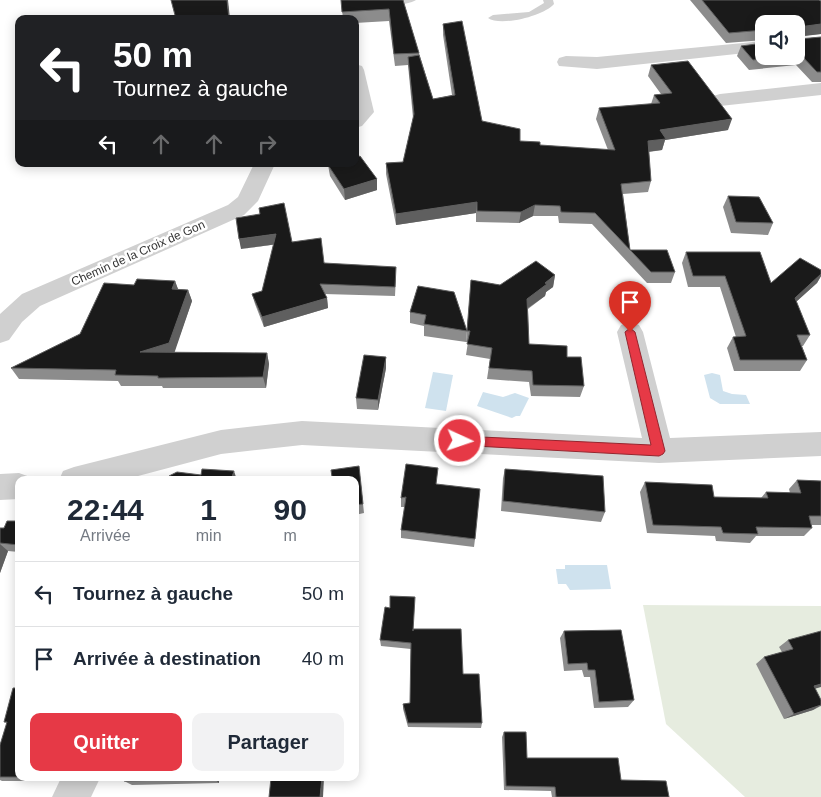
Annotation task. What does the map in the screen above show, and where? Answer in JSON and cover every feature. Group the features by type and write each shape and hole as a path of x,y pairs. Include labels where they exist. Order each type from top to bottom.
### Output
{"street":[{"path":"566,62 597,63 755,47"},
{"path":"359,89 364,112 359,118"},
{"path":"720,100 821,89"},
{"name":"Chemin de la Croix de Gon","path":"0,333 13,316 31,300 236,210 247,200 263,167"},
{"path":"630,332 659,451"},
{"path":"89,476 221,442 302,433 659,451 821,444"},
{"path":"0,487 15,486"},
{"path":"71,797 79,781"}],"lane":[{"path":"377,2 411,0"},
{"path":"493,18 521,15 545,9 550,4 548,0"}],"shaded area":[{"path":"643,605 821,606 821,797 745,797 666,724"}],"water":[{"path":"433,372 453,375 446,411 425,408"},
{"path":"712,373 720,375 723,391 746,395 750,404 720,404 710,398 704,375"},
{"path":"483,392 503,397 515,393 529,398 520,416 512,418 477,406"},
{"path":"565,565 607,565 611,589 570,590 566,584 558,584 556,569 565,569"}],"building":[{"path":"171,0 227,0 229,15 175,15"},
{"path":"341,0 403,0 419,53 394,54 389,9 342,12"},
{"path":"702,0 821,1 821,24 805,26 805,15 755,15 755,31 729,33"},
{"path":"462,21 482,121 520,129 520,141 540,142 540,145 615,150 599,108 660,103 654,95 672,93 651,65 688,61 732,119 660,130 666,139 648,141 651,181 621,184 630,250 595,213 561,212 560,206 535,205 521,212 477,211 477,202 396,214 386,163 403,162 414,114 408,57 419,55 433,99 455,95 443,24"},
{"path":"821,37 821,72 817,72 805,59 805,38"},
{"path":"755,44 755,60 753,60 741,46"},
{"path":"359,156 377,179 344,189 329,167 359,167"},
{"path":"728,196 759,197 773,223 736,222"},
{"path":"284,203 292,242 321,238 324,263 396,267 395,287 320,284 327,298 262,317 252,294 262,291 276,234 239,239 236,218 260,214 259,208"},
{"path":"630,250 667,250 675,272 651,272"},
{"path":"686,252 760,252 771,283 800,258 821,270 821,274 795,298 810,335 797,335 807,360 740,360 733,337 746,336 725,276 693,276"},
{"path":"536,261 555,275 545,283 547,284 527,299 529,344 567,346 567,357 581,357 584,386 533,385 532,371 489,368 492,348 467,344 470,331 467,331 471,280 500,285"},
{"path":"137,279 175,281 172,289 188,290 169,343 140,352 267,353 263,377 158,378 158,376 115,375 116,370 11,368 80,334 104,283 134,285"},
{"path":"418,286 454,292 467,331 424,324 426,315 410,312"},
{"path":"364,355 386,357 378,400 356,398"},
{"path":"406,464 438,468 436,484 480,489 475,539 401,530 406,497 401,498"},
{"path":"359,466 363,504 359,504 359,476 332,476 331,470"},
{"path":"202,469 234,471 232,476 169,476 177,472 201,475"},
{"path":"505,469 603,476 605,512 503,501"},
{"path":"797,480 821,481 821,516 809,516 812,528 756,527 758,534 723,533 721,527 653,525 645,482 712,485 714,497 768,498 766,492 801,493"},
{"path":"7,521 15,521 15,545 0,543 0,528 4,528"},
{"path":"390,596 415,597 413,629 461,629 463,674 479,674 482,723 408,723 403,704 410,703 411,643 380,640 385,607 390,608"},
{"path":"621,630 634,700 599,702 595,670 588,670 587,663 568,664 564,631"},
{"path":"821,631 821,684 814,686 821,700 821,705 794,714 764,657 793,649 788,640"},
{"path":"13,688 15,688 15,777 0,777 0,745 7,722 4,722"},
{"path":"504,732 526,732 527,758 618,758 621,780 666,781 669,797 556,797 555,787 506,786"},
{"path":"271,781 322,781 320,797 269,797"}],"route":[{"path":"460,441 659,451 630,332"}]}
